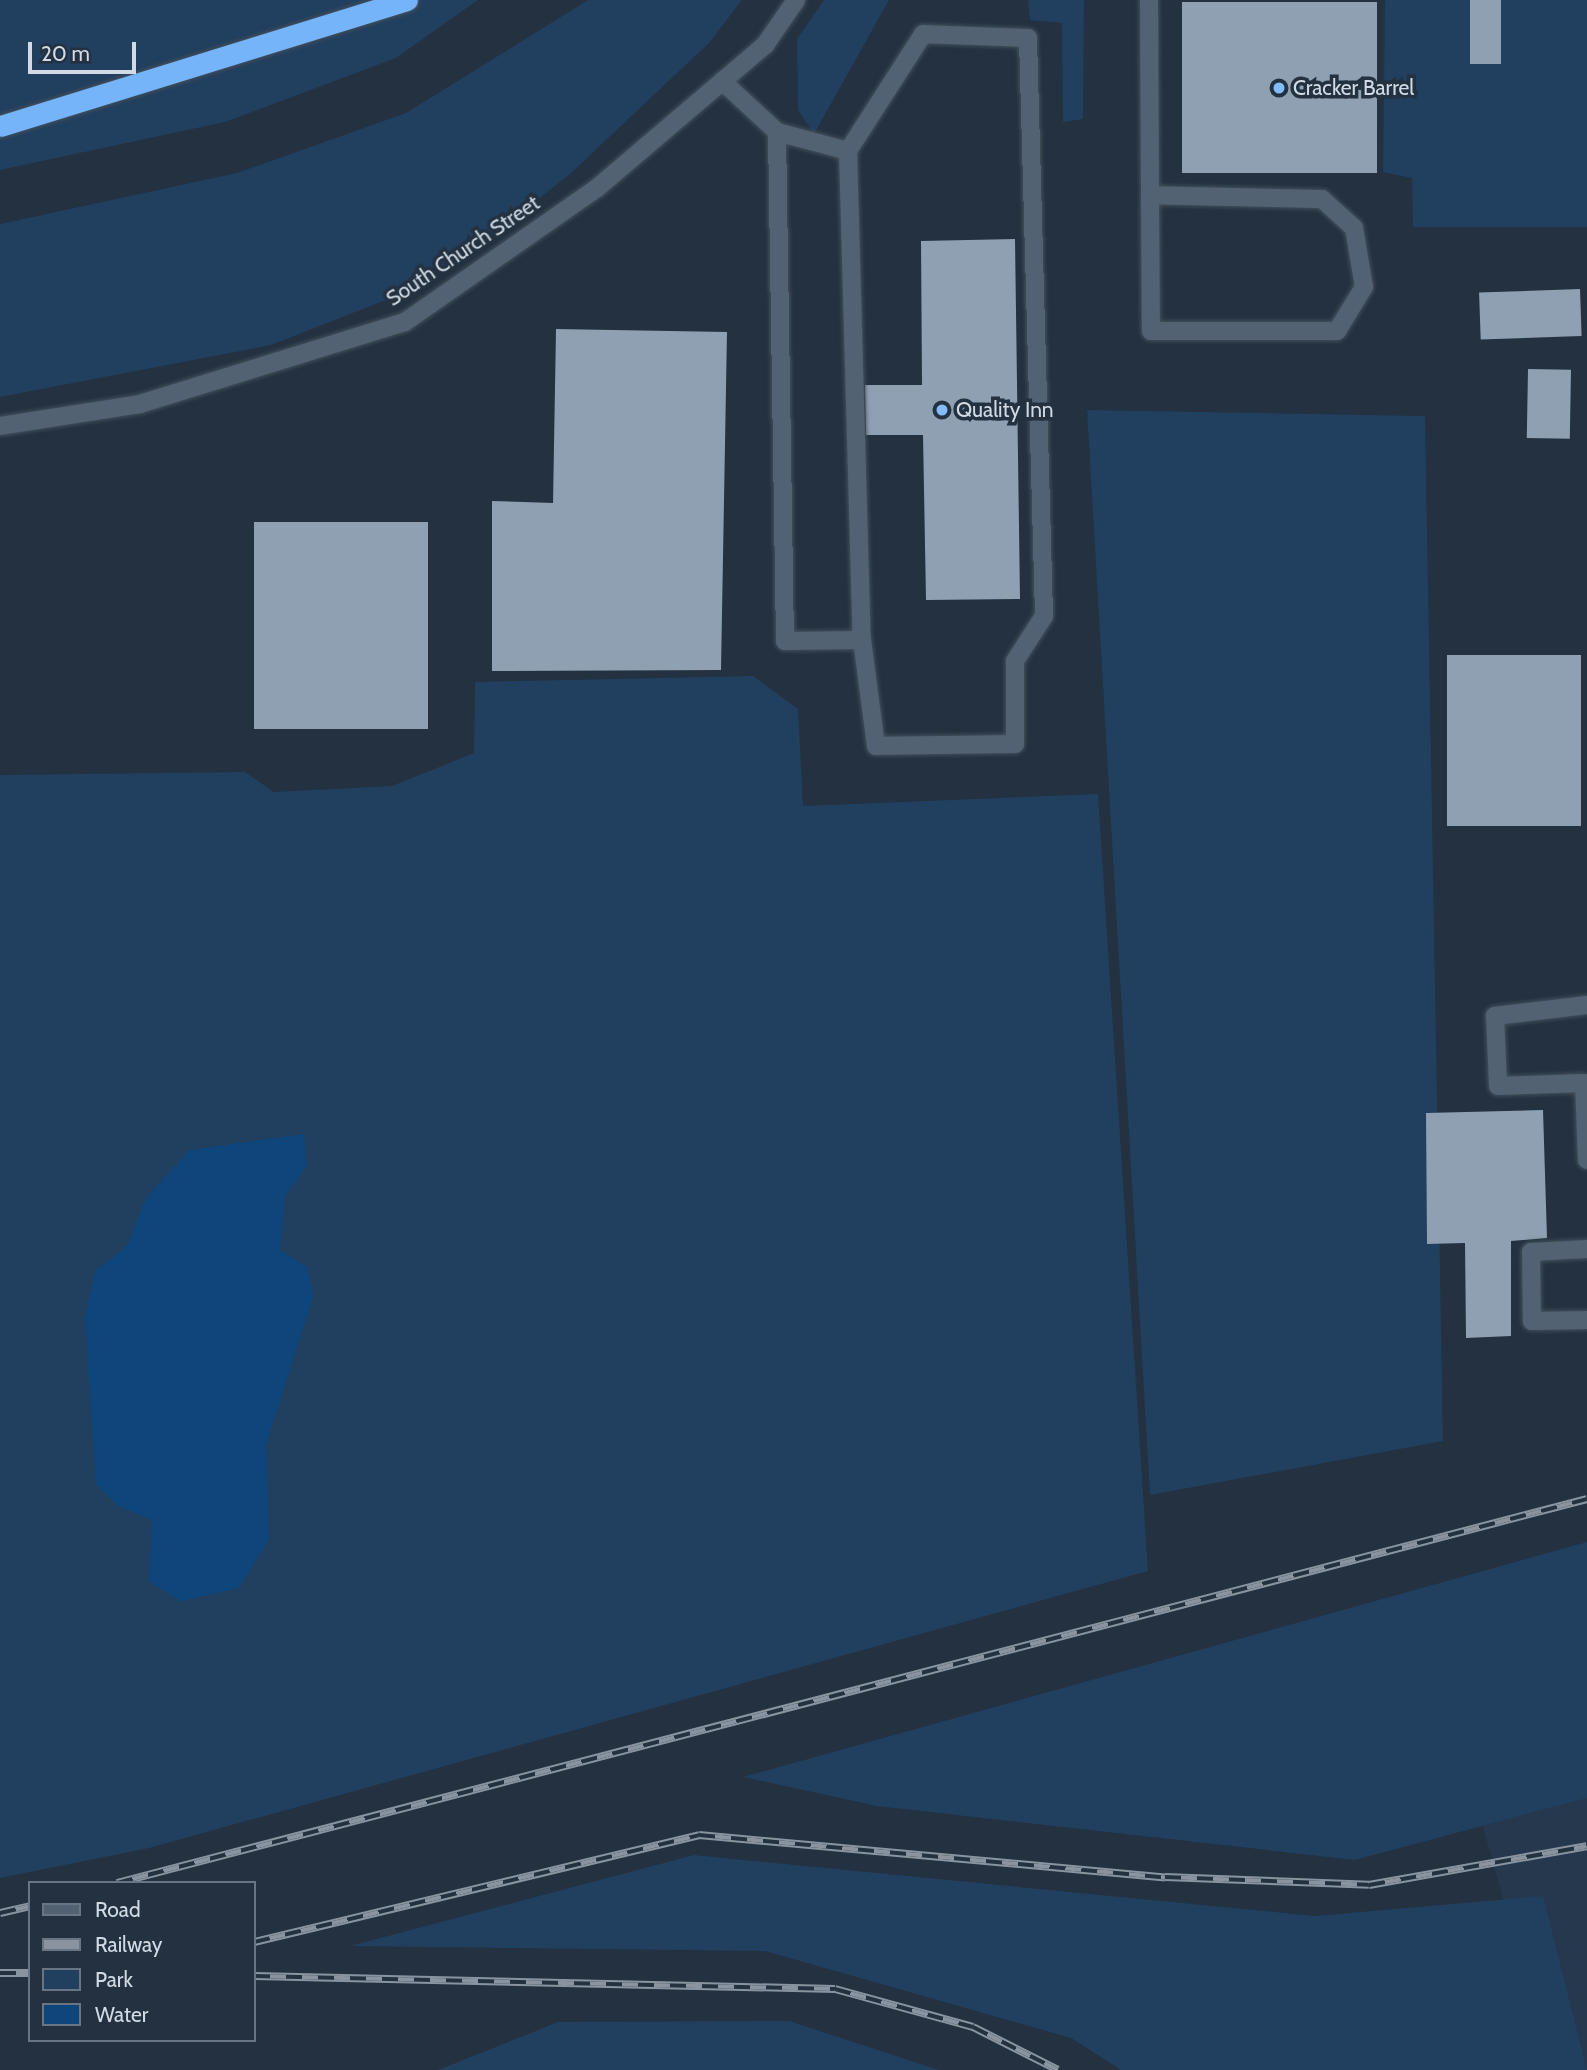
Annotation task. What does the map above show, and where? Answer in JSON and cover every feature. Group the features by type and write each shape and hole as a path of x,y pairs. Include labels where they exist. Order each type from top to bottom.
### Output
{"highway":[{"path":"0,126 407,0"}],"street":[{"name":"South Church Street","path":"0,426 140,404 405,322 597,188 765,45 796,0"},
{"path":"1149,0 1150,195 1151,331 1337,331 1364,287 1354,228 1322,199 1150,195"},
{"path":"923,34 1028,38 1044,616 1015,661 1015,744 876,746 862,640 848,152 923,34"},
{"path":"722,81 777,132 848,152"},
{"path":"777,132 785,641 862,640"},
{"path":"1587,1005 1496,1016 1498,1086 1584,1083 1587,1160"},
{"path":"1587,1249 1531,1252 1532,1321 1587,1320"}],"shaded area":[{"path":"1587,1780 1587,2070 1551,2070 1478,1810"}],"green space":[{"path":"0,0 478,0 396,58 225,122 0,170"},
{"path":"588,0 742,0 709,43 570,174 474,250 404,293 271,345 0,397 0,224 237,173 406,113"},
{"path":"824,0 889,0 814,134 798,110 797,39"},
{"path":"1028,0 1084,0 1083,119 1063,122 1062,23 1030,20"},
{"path":"1385,0 1587,0 1587,227 1413,227 1412,178 1383,172"},
{"path":"1087,410 1425,416 1443,1441 1150,1495"},
{"path":"753,676 798,709 803,806 1098,794 1148,1571 149,1848 0,1878 0,775 245,772 274,792 392,786 474,753 475,682"},
{"path":"1587,1542 1587,1798 1355,1860 877,1806 743,1777"},
{"path":"694,1855 1315,1916 1543,1896 1587,2070 1121,2070 1071,2038 765,1951 350,1946"},
{"path":"789,2021 939,2070 438,2070 558,2022"}],"water":[{"path":"304,1134 307,1166 285,1196 280,1250 308,1268 313,1297 266,1445 269,1539 239,1588 181,1601 149,1582 152,1520 118,1506 96,1484 85,1318 95,1271 127,1246 146,1198 190,1150"}],"building":[{"path":"1470,0 1501,0 1501,64 1470,64"},
{"name":"Cracker Barrel","path":"1182,2 1377,2 1377,173 1182,173"},
{"name":"Quality Inn","path":"1015,239 1020,599 926,600 923,435 866,435 865,385 922,385 921,241"},
{"path":"1580,289 1582,336 1481,339 1479,293"},
{"path":"556,329 727,332 721,670 492,671 492,501 553,503"},
{"path":"1528,369 1571,370 1570,439 1527,438"},
{"path":"254,522 428,522 428,729 254,729"},
{"path":"1447,655 1581,655 1581,826 1447,826"},
{"path":"1543,1110 1547,1238 1511,1241 1511,1336 1466,1338 1465,1243 1427,1244 1426,1113"}],"railway":[{"path":"125,1881 1587,1499"},
{"path":"256,1942 699,1835 1165,1877 1369,1885 1587,1846"},
{"path":"0,1913 28,1906"},
{"path":"0,1973 28,1973"},
{"path":"256,1976 835,1989 973,2027 1058,2070"}],"place":[{"name":"Cracker Barrel","path":"1279,88"},
{"name":"Quality Inn","path":"942,410"}]}
